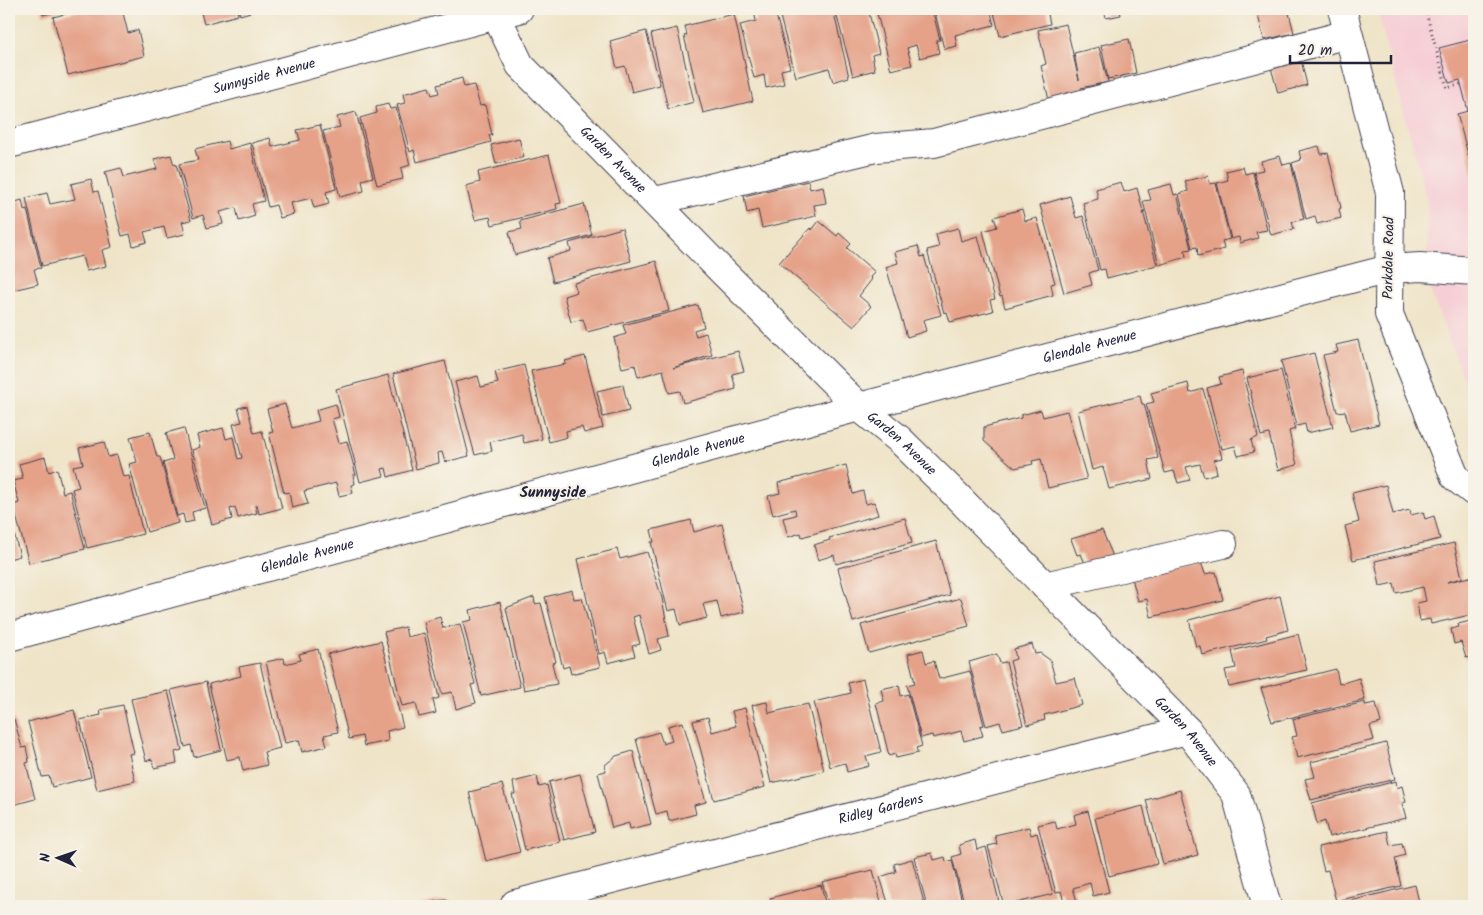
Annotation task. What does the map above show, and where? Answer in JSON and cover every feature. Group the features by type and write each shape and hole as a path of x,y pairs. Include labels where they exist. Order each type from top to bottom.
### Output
{"street":[{"name":"Sunnyside Avenue","path":"9,144 502,11"},
{"name":"Garden Avenue","path":"502,11 520,64 859,407 900,440 1187,730 1236,794 1267,906"},
{"path":"654,201 876,148 934,143 1345,21"},
{"name":"Parkdale Road","path":"1345,21 1390,193 1389,314 1456,477 1474,492"},
{"name":"Glendale Avenue","path":"9,637 859,407 1389,269 1420,267 1474,271"},
{"path":"1045,586 1224,544"},
{"name":"Ridley Gardens","path":"515,904 1187,730"}],"path":[{"path":"1425,9 1447,88 1461,84"}],"shaded area":[{"path":"1377,9 1474,9 1474,406 1427,282 1427,201"}],"building":[{"path":"42,9 66,9 43,15"},
{"path":"85,9 122,9 128,33 138,30 144,56 68,75 53,17"},
{"path":"200,9 237,9 238,15 204,24"},
{"path":"238,9 261,9 240,15"},
{"path":"772,9 774,16 776,15 790,68 781,70 784,84 766,88 764,75 754,78 740,25 756,21 754,11"},
{"path":"778,9 833,9 849,77 833,82 829,68 796,77"},
{"path":"835,9 868,9 879,53 872,55 875,70 853,76"},
{"path":"876,9 932,9 940,40 936,40 939,53 920,58 916,45 907,48 912,65 891,70"},
{"path":"934,9 990,9 994,25 955,35 957,46 944,49"},
{"path":"993,9 1047,9 1050,24 1000,36"},
{"path":"1104,9 1119,9 1121,15 1106,18"},
{"path":"1288,9 1294,33 1264,40 1257,11"},
{"path":"734,14 753,101 703,113 684,36 687,35 685,26"},
{"path":"1066,24 1079,80 1074,53 1099,47 1108,82 1081,88 1082,92 1049,100 1041,66 1046,64 1038,30"},
{"path":"677,28 694,102 668,109 651,34"},
{"path":"646,31 660,85 632,92 625,66 617,68 610,41"},
{"path":"1129,39 1136,73 1108,79 1101,45"},
{"path":"1474,39 1474,176 1457,114 1468,111 1460,80 1449,83 1439,48"},
{"path":"1300,56 1307,85 1278,93 1270,64"},
{"path":"462,78 464,87 474,85 480,106 485,105 492,135 489,135 491,142 417,162 414,150 410,152 397,105 405,103 403,94 429,87 432,95 439,93 437,85"},
{"path":"388,104 390,109 396,108 410,165 401,168 403,179 377,185 360,118 377,113 376,107"},
{"path":"356,112 373,177 362,180 364,191 340,197 323,131 340,127 337,117"},
{"path":"320,125 336,189 326,192 329,204 314,208 311,198 291,203 294,214 280,218 276,205 268,207 252,143 270,138 272,147 300,140 297,130"},
{"path":"519,138 524,157 496,164 491,145"},
{"path":"227,141 229,149 250,143 264,201 252,204 255,216 239,221 236,208 220,212 223,224 207,228 203,215 193,218 179,164 198,160 195,149"},
{"path":"1319,146 1321,154 1328,153 1341,208 1339,209 1341,218 1317,224 1315,216 1306,219 1292,163 1301,160 1299,151"},
{"path":"171,155 174,165 176,164 191,220 182,222 185,234 167,238 164,227 144,232 147,242 133,246 130,234 122,236 105,172 121,168 124,177 157,169 154,159"},
{"path":"549,155 561,203 556,204 557,209 492,225 490,217 475,220 466,186 480,182 478,172"},
{"path":"1280,156 1283,165 1291,163 1304,219 1292,222 1294,229 1271,235 1254,172 1263,170 1261,161"},
{"path":"1243,167 1245,174 1253,172 1267,230 1256,232 1258,238 1240,243 1239,237 1231,239 1217,183 1228,180 1226,171"},
{"path":"1208,176 1210,184 1216,183 1230,239 1222,241 1224,249 1198,256 1197,247 1192,248 1179,194 1188,191 1185,181"},
{"path":"91,179 94,192 98,191 112,247 102,250 106,266 86,271 82,256 42,266 26,198 47,193 50,204 75,199 71,184"},
{"path":"808,181 810,189 823,186 826,203 814,205 816,216 762,228 758,210 747,213 744,196"},
{"path":"1121,182 1124,192 1137,188 1157,265 1107,278 1105,269 1100,270 1083,203 1098,199 1096,189"},
{"path":"1171,184 1174,195 1177,194 1191,249 1185,250 1186,257 1159,265 1143,201 1151,200 1148,190"},
{"path":"1070,196 1076,218 1083,216 1098,270 1089,273 1092,285 1064,293 1040,205"},
{"path":"22,200 24,210 27,209 41,268 34,269 38,284 9,291 9,204"},
{"path":"584,204 592,235 515,255 509,232 522,229 520,221"},
{"path":"1022,209 1025,221 1037,218 1055,283 1051,284 1053,295 1005,308 1002,296 1000,297 983,231 997,227 994,217"},
{"path":"819,221 837,236 839,233 848,241 851,244 847,248 875,272 859,296 871,306 854,327 779,263 810,228 812,230"},
{"path":"622,228 631,261 553,282 547,258 571,251 569,243"},
{"path":"958,228 961,241 978,236 995,299 990,300 993,311 950,322 947,312 944,313 927,250 939,247 936,234"},
{"path":"918,246 921,257 924,256 941,315 923,320 926,331 907,337 886,267 898,263 895,252"},
{"path":"656,261 669,311 587,332 583,319 571,322 564,296 577,292 574,283"},
{"path":"698,305 704,327 694,330 696,336 706,333 712,355 673,368 738,351 744,371 732,374 736,389 683,403 680,391 669,393 663,370 638,377 635,365 622,368 614,338 626,334 623,325"},
{"path":"1358,340 1379,424 1350,431 1345,411 1337,412 1323,355 1338,352 1336,345"},
{"path":"1314,353 1333,427 1307,433 1305,424 1297,426 1281,361"},
{"path":"585,356 603,428 584,433 582,427 566,431 567,437 549,442 531,371 566,364 565,361"},
{"path":"445,361 469,456 445,462 442,452 438,453 439,463 416,469 393,374"},
{"path":"524,365 542,439 524,443 522,434 490,442 492,451 475,455 455,382 478,376 481,387 498,383 495,372"},
{"path":"1281,370 1295,429 1289,431 1297,465 1278,470 1269,434 1261,436 1247,378"},
{"path":"1242,371 1258,437 1251,440 1254,452 1238,456 1235,446 1222,449 1207,388 1221,384 1219,377"},
{"path":"388,375 412,470 388,477 386,468 382,469 384,476 360,482 336,389"},
{"path":"1188,383 1190,393 1203,389 1222,458 1214,460 1217,473 1204,477 1200,464 1186,467 1190,480 1178,483 1174,471 1165,473 1146,404 1154,402 1151,393"},
{"path":"623,385 629,411 603,417 597,391"},
{"path":"1140,396 1142,404 1144,404 1158,458 1148,460 1152,479 1109,489 1103,467 1092,470 1078,411"},
{"path":"285,404 292,428 319,421 316,410 336,404 339,417 332,419 339,443 347,441 356,475 353,475 355,484 351,485 353,493 339,496 336,483 304,491 308,504 292,508 289,492 284,493 269,433 273,432 267,409"},
{"path":"247,406 254,433 262,431 282,508 259,514 257,504 255,505 257,513 238,518 235,507 230,509 232,519 212,525 192,450 200,447 197,435 223,428 226,439 233,437 238,459 242,458 233,424 242,422 238,408"},
{"path":"1041,410 1043,417 1067,411 1087,479 1048,488 1041,459 1032,461 1033,464 1015,468 984,441 984,427 1021,418 1021,415"},
{"path":"184,428 205,508 192,512 194,521 185,523 183,514 177,516 163,463 173,460 166,433"},
{"path":"150,432 157,457 160,457 178,523 147,532 129,464 137,462 130,437"},
{"path":"104,442 108,457 117,455 123,477 129,476 143,534 87,548 72,489 79,487 73,466 83,464 79,448"},
{"path":"45,457 49,472 57,469 63,493 70,491 85,549 29,563 13,505 19,503 13,481 23,479 19,464"},
{"path":"846,465 853,494 863,491 866,504 874,502 878,515 802,537 801,533 788,537 783,518 796,515 795,509 773,515 768,496 780,493 778,483"},
{"path":"1386,485 1393,514 1410,510 1411,515 1423,512 1425,519 1434,516 1440,539 1353,560 1345,526 1359,522 1352,493"},
{"path":"9,514 20,556 9,559"},
{"path":"905,518 912,543 836,564 834,555 818,560 814,545 830,540 829,538"},
{"path":"691,520 694,532 722,524 744,612 721,618 717,601 703,604 707,618 680,625 676,609 668,611 651,542 654,542 651,530"},
{"path":"1102,530 1114,559 1087,568 1081,554 1077,555 1071,539"},
{"path":"936,541 950,595 853,622 838,568"},
{"path":"1454,543 1462,578 1447,582 1474,576 1474,614 1431,624 1430,619 1420,621 1417,603 1426,601 1423,587 1396,593 1394,583 1380,586 1375,561"},
{"path":"617,549 620,559 647,552 662,598 669,636 658,639 661,650 649,654 639,615 633,617 640,644 632,646 635,656 608,663 605,652 599,654 578,559"},
{"path":"1201,562 1205,574 1216,572 1223,600 1151,617 1147,599 1138,601 1132,578"},
{"path":"572,590 574,599 582,598 600,667 571,674 569,666 563,668 545,597"},
{"path":"1280,596 1288,630 1266,636 1267,639 1202,655 1200,646 1196,647 1189,620"},
{"path":"534,597 535,604 541,603 556,662 552,663 557,684 524,690 506,608"},
{"path":"961,598 969,626 869,653 861,625"},
{"path":"500,602 520,687 481,696 463,622 472,620 470,610"},
{"path":"440,617 443,628 460,624 475,684 471,685 476,703 456,709 452,692 442,694 424,622"},
{"path":"1474,620 1474,656 1466,658 1461,642 1454,644 1451,629 1459,627 1458,624"},
{"path":"405,627 407,637 424,633 439,698 433,700 436,713 419,717 416,703 402,706 384,632"},
{"path":"1298,634 1307,670 1229,687 1225,670 1236,668 1232,651"},
{"path":"381,641 403,727 387,731 388,741 364,746 362,736 349,739 328,654"},
{"path":"1032,644 1035,654 1040,653 1050,660 1056,682 1075,678 1082,705 1044,715 1045,720 1027,725 1010,661 1016,659 1014,649"},
{"path":"318,649 338,732 324,735 327,746 302,752 299,740 285,743 266,662 284,658 285,664 301,660 299,654"},
{"path":"923,650 926,663 934,661 939,679 970,671 984,725 980,726 983,736 964,741 961,731 933,738 932,735 921,738 907,685 915,683 908,654"},
{"path":"997,654 1000,663 1006,662 1023,725 1003,730 1000,722 986,726 969,662"},
{"path":"260,663 280,748 264,752 267,765 243,771 240,757 227,760 209,684 241,676 239,667"},
{"path":"1336,669 1339,684 1359,678 1365,700 1272,722 1261,688"},
{"path":"863,679 881,752 866,756 869,766 847,772 845,763 830,767 814,702 851,693 848,683"},
{"path":"206,682 221,750 194,757 191,745 185,747 171,690"},
{"path":"899,685 901,696 908,694 922,746 916,748 918,753 896,758 895,754 889,756 876,703 884,701 881,689"},
{"path":"168,691 182,750 175,752 177,763 154,768 152,759 146,761 131,699"},
{"path":"767,702 769,713 808,704 824,771 771,783 752,705"},
{"path":"1365,702 1365,705 1376,703 1381,723 1370,726 1374,740 1297,758 1292,737 1297,736 1293,719"},
{"path":"123,705 134,753 129,754 135,781 97,790 80,720 101,715 100,710"},
{"path":"745,708 765,787 714,800 693,721 708,717 712,732 736,726 732,711"},
{"path":"74,710 91,777 52,787 49,776 42,777 28,722"},
{"path":"14,719 22,748 26,747 29,762 26,763 35,799 9,806 9,721"},
{"path":"683,722 706,802 694,805 696,814 669,821 667,811 656,814 636,739 659,732 663,744 672,741 668,726"},
{"path":"1386,743 1395,779 1311,800 1305,779 1315,777 1311,762"},
{"path":"633,751 651,824 630,829 629,823 612,828 598,773 606,771 605,765 616,756"},
{"path":"580,774 595,832 564,840 549,782"},
{"path":"537,776 539,787 547,785 560,842 525,850 512,794 515,794 513,782"},
{"path":"1396,781 1397,788 1402,786 1406,802 1402,803 1406,818 1329,837 1325,821 1317,824 1312,803"},
{"path":"502,784 520,852 486,861 469,792"},
{"path":"1180,790 1198,855 1163,864 1146,800"},
{"path":"1143,806 1157,864 1109,876 1095,818"},
{"path":"1088,811 1109,892 1093,896 1090,883 1073,888 1078,905 1065,906 1061,891 1056,893 1038,825 1055,821 1057,829 1076,824 1074,815"},
{"path":"1029,827 1031,835 1037,833 1053,894 1004,906 988,846 997,844 995,835"},
{"path":"1387,831 1390,845 1402,843 1405,855 1395,858 1401,886 1336,901 1328,870 1324,871 1318,847"},
{"path":"975,840 977,850 986,847 1000,906 965,906 952,857 961,854 959,845"},
{"path":"932,853 934,860 945,857 946,862 952,860 963,906 927,906 914,857"},
{"path":"912,859 925,906 889,906 880,877 896,872 894,864"},
{"path":"873,870 882,906 829,906 822,882"},
{"path":"821,885 826,906 773,906 770,898"},
{"path":"1415,885 1420,906 1343,906 1342,903"},
{"path":"446,900 458,906 416,906 436,901"}],"district":[{"name":"Sunnyside","path":"553,493"}]}
